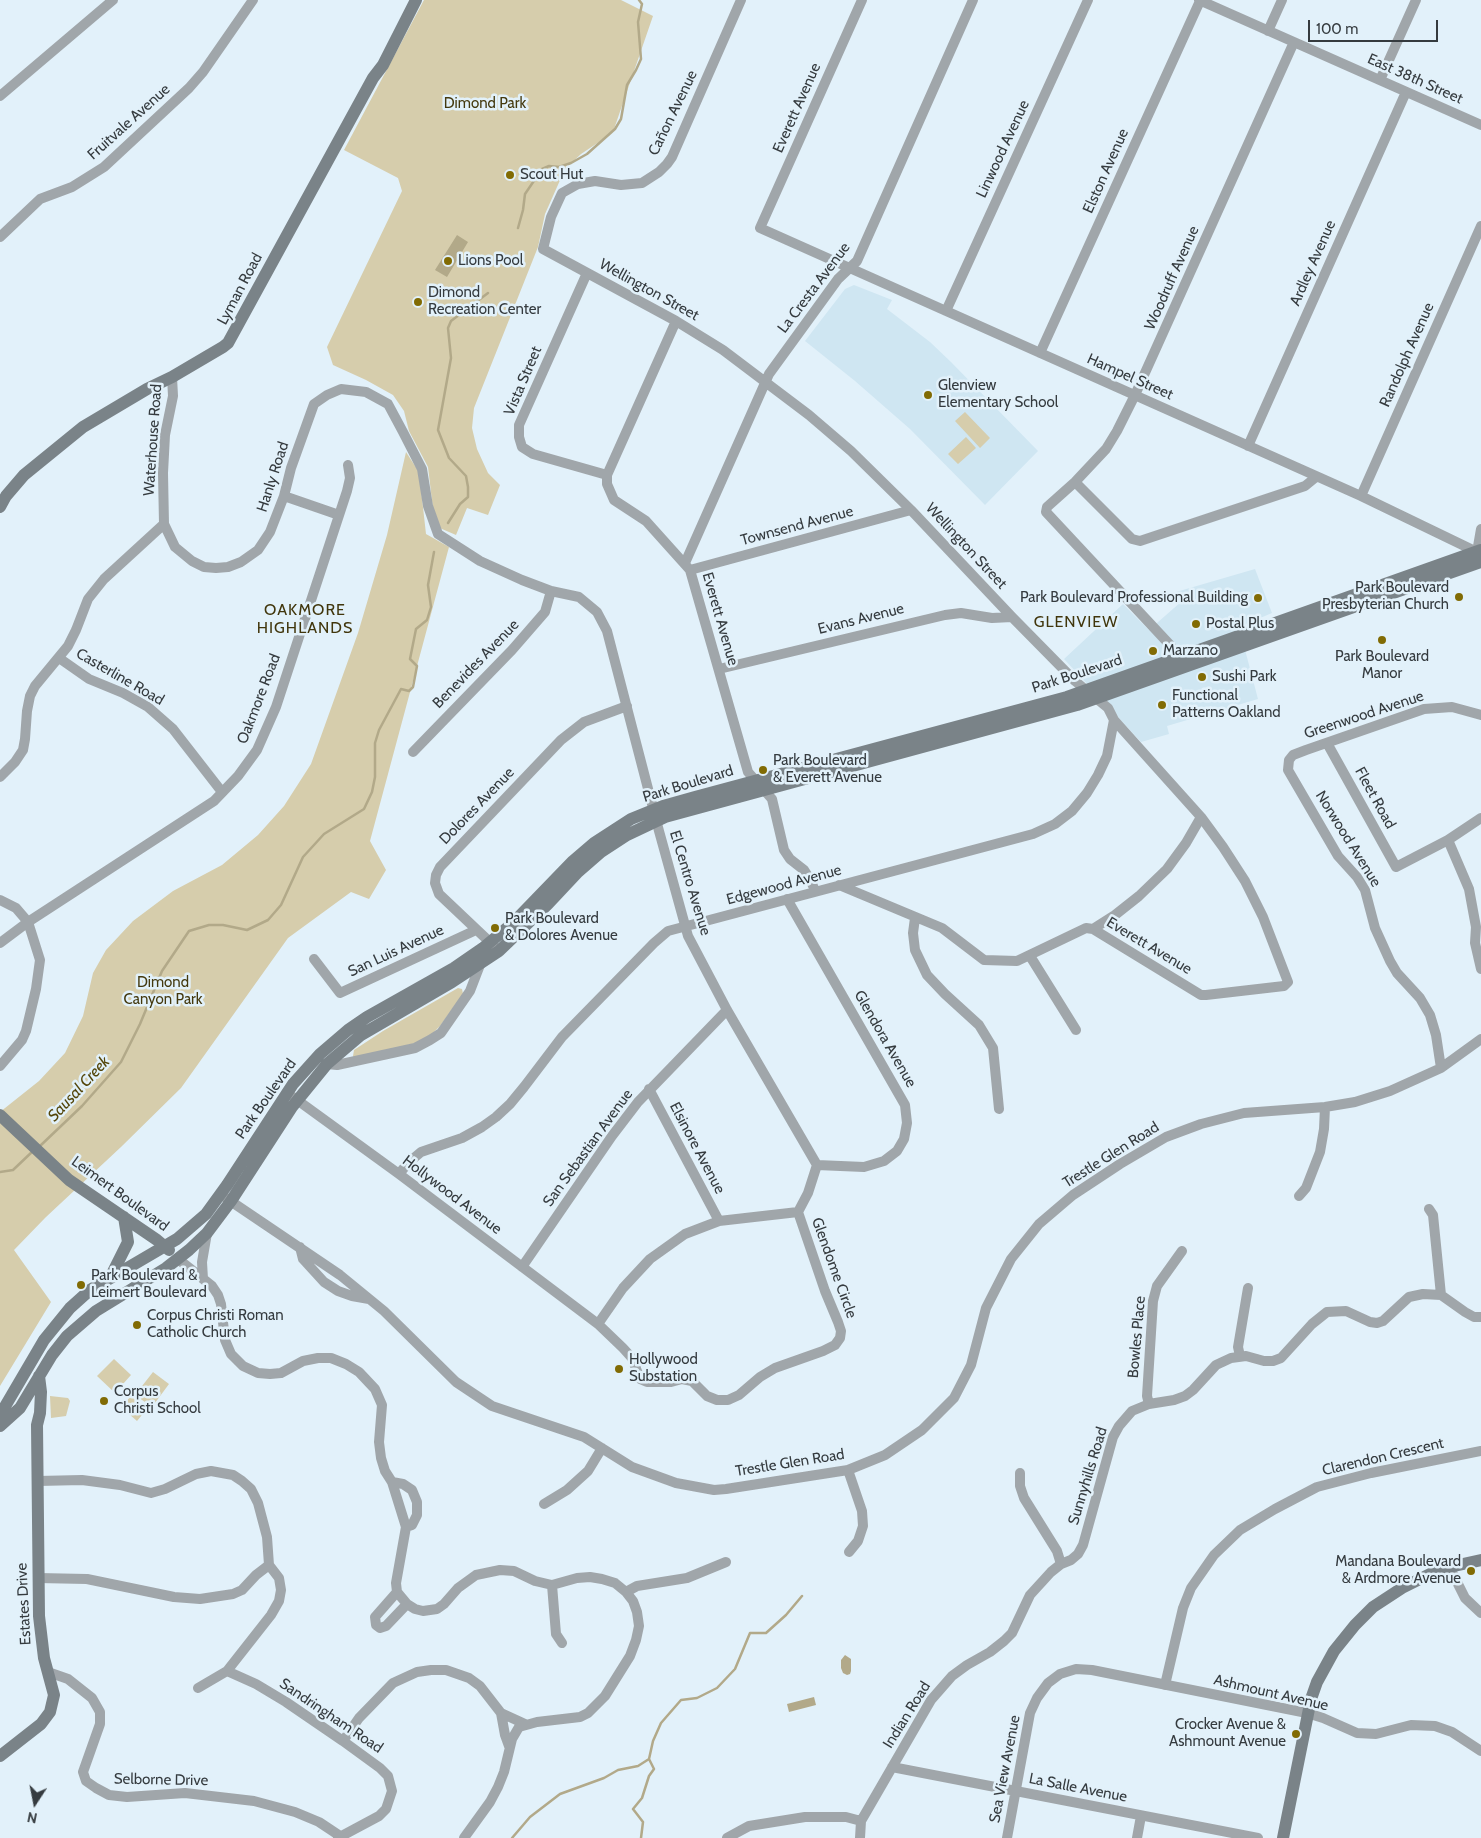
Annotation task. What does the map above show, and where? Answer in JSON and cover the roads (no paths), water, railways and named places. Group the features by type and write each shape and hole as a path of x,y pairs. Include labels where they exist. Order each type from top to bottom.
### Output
{"main road":[{"name":"Lyman Road","path":"0,507 6,496 24,475 83,427 223,347 232,338 373,78 383,65 416,0"},
{"name":"Park Boulevard","path":"292,1097 327,1064 361,1036 480,965 514,922 573,861 594,843 631,820 760,785 1178,663 1480,556"},
{"name":"Park Boulevard","path":"760,785 1017,722 1096,698 1178,663"},
{"name":"Park Boulevard","path":"0,1426 20,1408 52,1354 67,1336 96,1311 166,1268 207,1233 226,1198 292,1097 306,1068 348,1030 367,1016 495,947"},
{"name":"Leimert Boulevard","path":"0,1115 69,1180 124,1217 164,1246 178,1259"},
{"name":"Park Boulevard","path":"0,1415 36,1353 57,1322 70,1308 90,1290 177,1239 226,1198"},
{"path":"110,1278 128,1242 124,1217"},
{"name":"Estates Drive","path":"0,1756 41,1724 50,1712 54,1695 40,1632 37,1425 40,1413 40,1376"},
{"path":"8,1401 20,1408 37,1425"},
{"path":"1283,1838 1310,1699 1334,1651 1355,1625 1373,1607 1402,1588 1449,1566 1481,1560"}],"street":[{"path":"0,96 113,0"},
{"name":"Fruitvale Avenue","path":"0,237 40,199 72,187 104,167 175,101 196,80 253,0"},
{"name":"Cañon Avenue","path":"543,249 551,217 562,193 578,184 595,181 621,185 642,183 659,172 667,164 672,157 741,0"},
{"name":"Everett Avenue","path":"760,228 862,0"},
{"name":"La Cresta Avenue","path":"688,567 769,374 838,279 857,261 973,0"},
{"name":"Linwood Avenue","path":"946,311 1088,0"},
{"name":"East 38th Street","path":"1199,0 1481,125"},
{"name":"Elston Avenue","path":"1040,354 1199,0"},
{"path":"1268,31 1282,0"},
{"path":"1380,80 1416,0"},
{"name":"Woodruff Avenue","path":"1178,663 1170,646 1046,512 1047,507 1075,482 1106,449 1118,431 1294,42"},
{"name":"Ardley Avenue","path":"1248,446 1406,92"},
{"name":"Randolph Avenue","path":"1361,496 1481,226"},
{"name":"Hampel Street","path":"760,228 1361,496 1480,556"},
{"name":"Wellington Street","path":"543,249 676,321 723,350 809,415 851,451 911,510 1012,617 1086,690 1108,708 1114,720 1201,817 1244,880 1263,917 1288,982"},
{"name":"Vista Street","path":"586,273 519,425 519,436 522,447 533,454 607,475"},
{"path":"607,475 676,321"},
{"name":"Waterhouse Road","path":"164,524 163,473 165,434 173,396 172,377"},
{"name":"Hanly Road","path":"164,524 176,547 192,561 204,567 228,567 241,562 258,550 270,532 284,496 290,468 314,404 327,394 341,389 366,392 388,404 403,432"},
{"name":"El Centro Avenue","path":"403,432 422,469 428,506 438,534 480,561 551,591 580,597 597,612 607,632 654,815 688,936 727,1010 816,1165"},
{"name":"Oakmore Road","path":"0,943 28,922 214,801 238,776 257,750 276,707 347,491 350,478 348,465"},
{"name":"Everett Avenue","path":"607,475 607,484 614,500 646,521 688,567 748,772 772,799 784,850 790,859 804,870 815,891"},
{"path":"1075,482 1132,539 1140,541 1305,486 1316,477"},
{"path":"284,496 339,515"},
{"name":"Townsend Avenue","path":"688,567 911,510"},
{"path":"0,777 15,762 23,750 26,739 27,711 30,696 46,671 68,646 88,599 104,579 164,524"},
{"path":"1480,556 1481,529"},
{"name":"Benevides Avenue","path":"413,752 512,650 545,612 551,591"},
{"name":"Evans Avenue","path":"719,669 945,614 961,613 992,618 1012,617"},
{"name":"Casterline Road","path":"58,658 89,679 123,693 148,708 173,729 222,792"},
{"name":"Dolores Avenue","path":"495,947 439,894 435,883 440,867 561,740 584,722 627,706"},
{"name":"Greenwood Avenue","path":"1288,760 1293,755 1424,709 1452,707 1481,715"},
{"name":"Edgewood Avenue","path":"399,1174 421,1152 462,1138 496,1117 510,1104 562,1037 668,931 1033,834 1055,824 1072,811 1087,793 1098,775 1107,756 1114,720"},
{"name":"Fleet Road","path":"1327,743 1396,867 1448,840"},
{"name":"Norwood Avenue","path":"1288,760 1288,770 1338,856 1365,890 1378,935 1390,961 1397,973 1420,998 1430,1016 1436,1035 1441,1068"},
{"path":"1093,929 1139,896 1167,869 1186,843 1201,817"},
{"path":"1481,818 1448,840 1469,889 1478,925 1475,943 1481,969"},
{"name":"Everett Avenue","path":"839,886 942,928 984,960 1017,961 1086,928 1093,929 1206,996 1284,986 1288,982"},
{"name":"Glendora Avenue","path":"787,898 905,1105 907,1123 904,1138 896,1150 884,1161 864,1167 816,1165"},
{"path":"0,900 16,908 28,922 40,960 36,989 22,1040 0,1066"},
{"path":"915,918 915,950 928,975 945,994 979,1024 993,1048 999,1109"},
{"name":"San Luis Avenue","path":"314,959 340,993 476,930"},
{"path":"1030,956 1076,1030"},
{"path":"327,1064 337,1065 415,1048 430,1040 441,1032 470,991 480,965"},
{"name":"San Sebastian Avenue","path":"522,1267 612,1136 649,1090 727,1010"},
{"name":"Trestle Glen Road","path":"226,1198 340,1275 384,1311 458,1384 492,1406 584,1437 632,1467 676,1483 714,1490 848,1470 885,1455 922,1430 954,1398 972,1365 986,1308 1011,1259 1039,1224 1073,1195 1120,1164 1166,1137 1201,1124 1244,1113 1325,1107 1364,1100 1390,1091 1441,1068 1481,1039"},
{"name":"Elsinore Avenue","path":"649,1090 719,1221"},
{"name":"Hollywood Avenue","path":"292,1097 399,1174 598,1324"},
{"path":"1299,1196 1306,1188 1320,1152 1325,1107"},
{"path":"598,1324 623,1288 650,1259 684,1234 719,1221 798,1212 808,1193 816,1165"},
{"path":"1429,1209 1433,1215 1441,1295"},
{"name":"Glendome Circle","path":"598,1324 632,1358 640,1379 647,1382 671,1382 682,1379 692,1381 706,1396 717,1400 728,1400 739,1395 760,1377 775,1368 836,1345 841,1331 798,1212"},
{"path":"203,1279 202,1262 207,1233"},
{"name":"Trestle Glen Road","path":"300,1247 303,1259 324,1282 338,1291 370,1299"},
{"name":"Bowles Place","path":"1149,1404 1152,1300 1157,1286 1182,1251"},
{"path":"178,1259 212,1286 218,1295 221,1304 225,1340 231,1354 243,1366 270,1374 281,1373 303,1361 331,1358 359,1372 372,1385 380,1397 382,1405 379,1442 381,1458 385,1471 392,1482 406,1527 396,1583 397,1592 407,1604 423,1611 436,1609 476,1575 500,1570 514,1571 535,1581 552,1584 590,1577 615,1583 626,1592 637,1612 639,1626 630,1656 605,1696 588,1713 580,1717 525,1724 519,1727 514,1733 509,1746 504,1772 498,1787 490,1802 464,1838"},
{"path":"1248,1288 1238,1347 1240,1356 1264,1361 1273,1361 1281,1358 1312,1324 1327,1312 1346,1311 1370,1322 1383,1321 1409,1297 1423,1294 1441,1295 1474,1317 1481,1317"},
{"name":"Sunnyhills Road","path":"1012,1633 1030,1595 1051,1572 1078,1554 1083,1545 1113,1437 1119,1426 1132,1411 1149,1404 1174,1400 1185,1396 1216,1365 1240,1356"},
{"path":"544,1504 566,1490 588,1471 602,1448"},
{"name":"Clarendon Crescent","path":"1165,1685 1183,1608 1191,1588 1214,1555 1240,1530 1317,1487 1371,1473 1481,1451"},
{"path":"848,1470 862,1511 863,1526 858,1541 849,1552"},
{"path":"38,1481 82,1480 120,1484 151,1493 196,1474 212,1471 232,1475 251,1489 258,1503 266,1537 269,1565 279,1578 281,1590 279,1601 271,1615 227,1671 198,1688"},
{"path":"1020,1473 1020,1486 1024,1498 1057,1551 1061,1564"},
{"path":"392,1482 403,1484 412,1490 417,1502 417,1515 412,1525 406,1527"},
{"path":"626,1592 638,1586 687,1578 726,1562"},
{"path":"38,1578 87,1578 174,1597 200,1599 234,1594 242,1590 269,1565"},
{"path":"1449,1566 1456,1584 1465,1598 1481,1612"},
{"path":"552,1584 556,1634 562,1644"},
{"path":"397,1592 375,1617 376,1626 380,1628 386,1626 407,1604"},
{"name":"Indian Road","path":"860,1838 861,1821 926,1706 940,1688 967,1665 990,1652 1012,1633"},
{"name":"Ashmount Avenue","path":"1076,1669 1092,1670 1307,1713 1357,1733 1368,1735 1385,1733 1411,1725 1435,1726 1452,1732 1481,1751"},
{"name":"Sea View Avenue","path":"1007,1838 1030,1713 1037,1698 1048,1683 1060,1674 1076,1669"},
{"path":"344,1740 359,1718 393,1683 420,1670 446,1670 469,1678 480,1686 501,1713 525,1724"},
{"name":"Sandringham Road","path":"227,1671 274,1694 344,1740 384,1772 391,1784 392,1792 386,1809 379,1816 339,1837"},
{"name":"Selborne Drive","path":"48,1672 68,1679 92,1698 100,1712 100,1724 83,1772 86,1781 96,1788 109,1795 126,1797 184,1792 254,1801 295,1812 319,1822 339,1837"},
{"path":"501,1713 509,1746"},
{"name":"La Salle Avenue","path":"892,1767 1258,1838"},
{"path":"1137,1838 1142,1816"},
{"path":"726,1838 749,1826 805,1817 846,1817 861,1821"}],"waterway":[{"name":"Sausal Creek","path":"518,228 525,194 542,169 549,166 559,167 587,154 615,129 621,119 627,85 641,59 638,22 642,4 639,0"},
{"name":"Sausal Creek","path":"448,523 460,504 468,497 466,476 449,458 438,430 451,358 448,328 451,321 488,293"},
{"name":"Sausal Creek","path":"40,1146 82,1106 121,1062 140,1024 162,971 189,931 209,925 223,925 247,930 268,920 281,905 303,857 324,834 364,809 372,792 375,777 375,743 379,730 401,689 409,691 413,687 417,666 410,659 416,629 427,620 431,607 428,585 434,552"},
{"name":"Sausal Creek","path":"0,1172 13,1170 33,1151"},
{"path":"641,1838 643,1822 633,1809 642,1798 649,1776 654,1769 649,1759 653,1741 661,1723 681,1700 697,1698 717,1688 735,1669 750,1633 766,1633 786,1615 802,1596"},
{"path":"512,1838 530,1817 560,1794 604,1778 618,1770 638,1766 649,1759"}],"place":[{"name":"Scout Hut","path":"510,175"},
{"name":"Lions Pool","path":"448,261"},
{"name":"Dimond Recreation Center","path":"418,302"},
{"name":"Glenview Elementary School","path":"928,395"},
{"name":"Park Boulevard Presbyterian Church","path":"1459,597"},
{"name":"Park Boulevard Professional Building","path":"1258,598"},
{"name":"Postal Plus","path":"1196,624"},
{"name":"Park Boulevard Manor","path":"1382,640"},
{"name":"Marzano","path":"1153,651"},
{"name":"Sushi Park","path":"1202,677"},
{"name":"Functional Patterns Oakland","path":"1162,705"},
{"name":"Park Boulevard & Everett Avenue","path":"763,770"},
{"name":"Park Boulevard & Dolores Avenue","path":"495,928"},
{"name":"Park Boulevard & Leimert Boulevard","path":"81,1285"},
{"name":"Corpus Christi Roman Catholic Church","path":"137,1325"},
{"name":"Hollywood Substation","path":"619,1369"},
{"name":"Corpus Christi School","path":"104,1401"},
{"name":"Mandana Boulevard & Ardmore Avenue","path":"1471,1571"},
{"name":"Crocker Avenue & Ashmount Avenue","path":"1296,1734"}],"district":[{"name":"OAKMORE HIGHLANDS","path":"305,619"},
{"name":"GLENVIEW","path":"1076,622"}],"park label":[{"name":"Dimond Park","path":"485,104"},
{"name":"Dimond Canyon Park","path":"163,992"}]}
